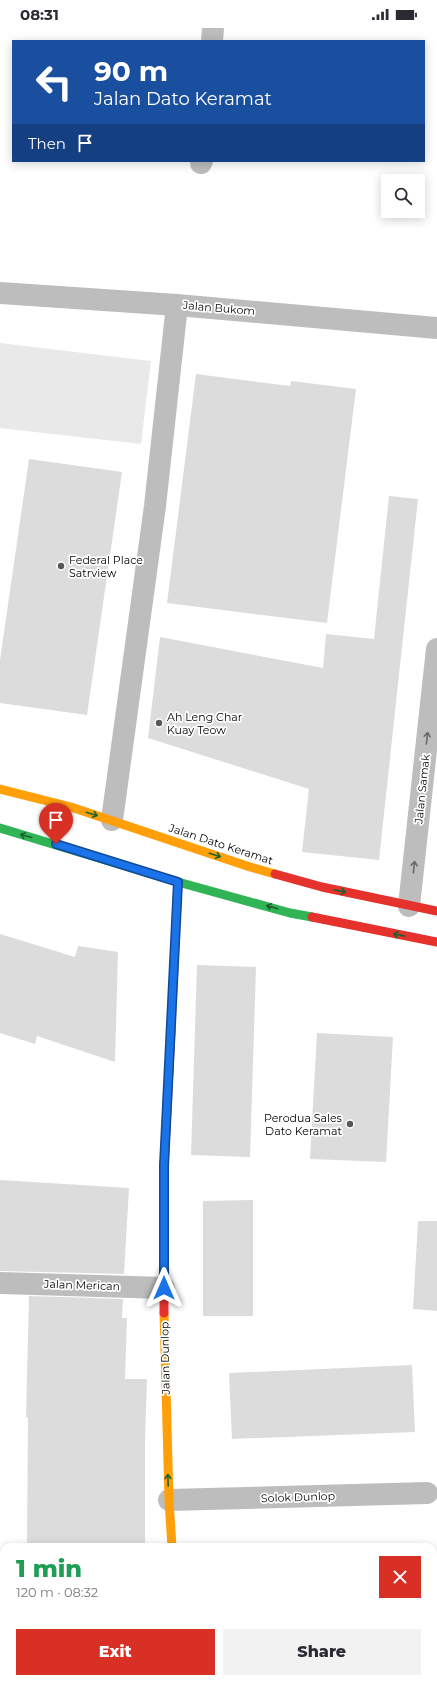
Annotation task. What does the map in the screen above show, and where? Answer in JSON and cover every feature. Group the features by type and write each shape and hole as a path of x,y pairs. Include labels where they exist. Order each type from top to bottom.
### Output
{"main road":[{"name":"Jalan Dato Keramat","path":"0,789 71,807 250,867 322,887 437,911"},
{"path":"0,828 178,882 290,913 437,942"},
{"name":"Jalan Dunlop","path":"172,1543 164,1348 164,1166 178,882"}],"street":[{"name":"Jalan Bukom","path":"0,293 177,305 437,328"},
{"path":"112,820 155,506 177,305"},
{"name":"Jalan Samak","path":"409,906 437,649"},
{"name":"Jalan Merican","path":"0,1283 164,1288"},
{"name":"Solok Dunlop","path":"169,1500 426,1493"}],"shaded area":[{"path":"0,343 151,361 141,444 0,428"}],"building":[{"path":"196,374 290,386 291,381 356,389 327,623 167,603"},
{"name":"Federal Place Satrview","path":"29,459 122,472 87,715 0,703 0,660"},
{"path":"389,496 418,499 379,860 302,852 309,789 148,738 160,637 323,668 326,634 374,639"},
{"path":"0,934 75,957 78,946 118,952 115,1062 37,1036 35,1044 0,1033"},
{"path":"197,965 256,967 250,1157 191,1155"},
{"name":"Perodua Sales Dato Keramat","path":"317,1033 393,1037 386,1162 310,1159"},
{"path":"0,1180 129,1188 124,1274 0,1271"},
{"path":"253,1200 253,1316 203,1316 203,1201"},
{"path":"418,1221 437,1221 437,1311 413,1309"},
{"path":"29,1296 123,1299 122,1318 127,1318 125,1379 147,1379 145,1441 145,1543 27,1543 28,1418 26,1417"},
{"path":"412,1365 415,1432 232,1439 229,1373"}],"traffic: fast":[{"path":"0,828 178,882 290,913 312,917"}],"traffic: slow":[{"path":"0,789 71,807 275,874"},
{"path":"171,1031 178,882"},
{"path":"164,1313 169,1500 172,1543"}],"traffic: jam":[{"path":"275,874 322,887 437,911"},
{"path":"312,917 437,942"},
{"path":"164,1313 164,1166 171,1031"}],"place":[{"name":"Federal Place Satrview","path":"61,566"},
{"name":"Ah Leng Char Kuay Teow","path":"159,723"},
{"name":"Perodua Sales Dato Keramat","path":"350,1124"}],"route":[{"path":"56,844 100,859 178,882 164,1166 164,1288"}]}
